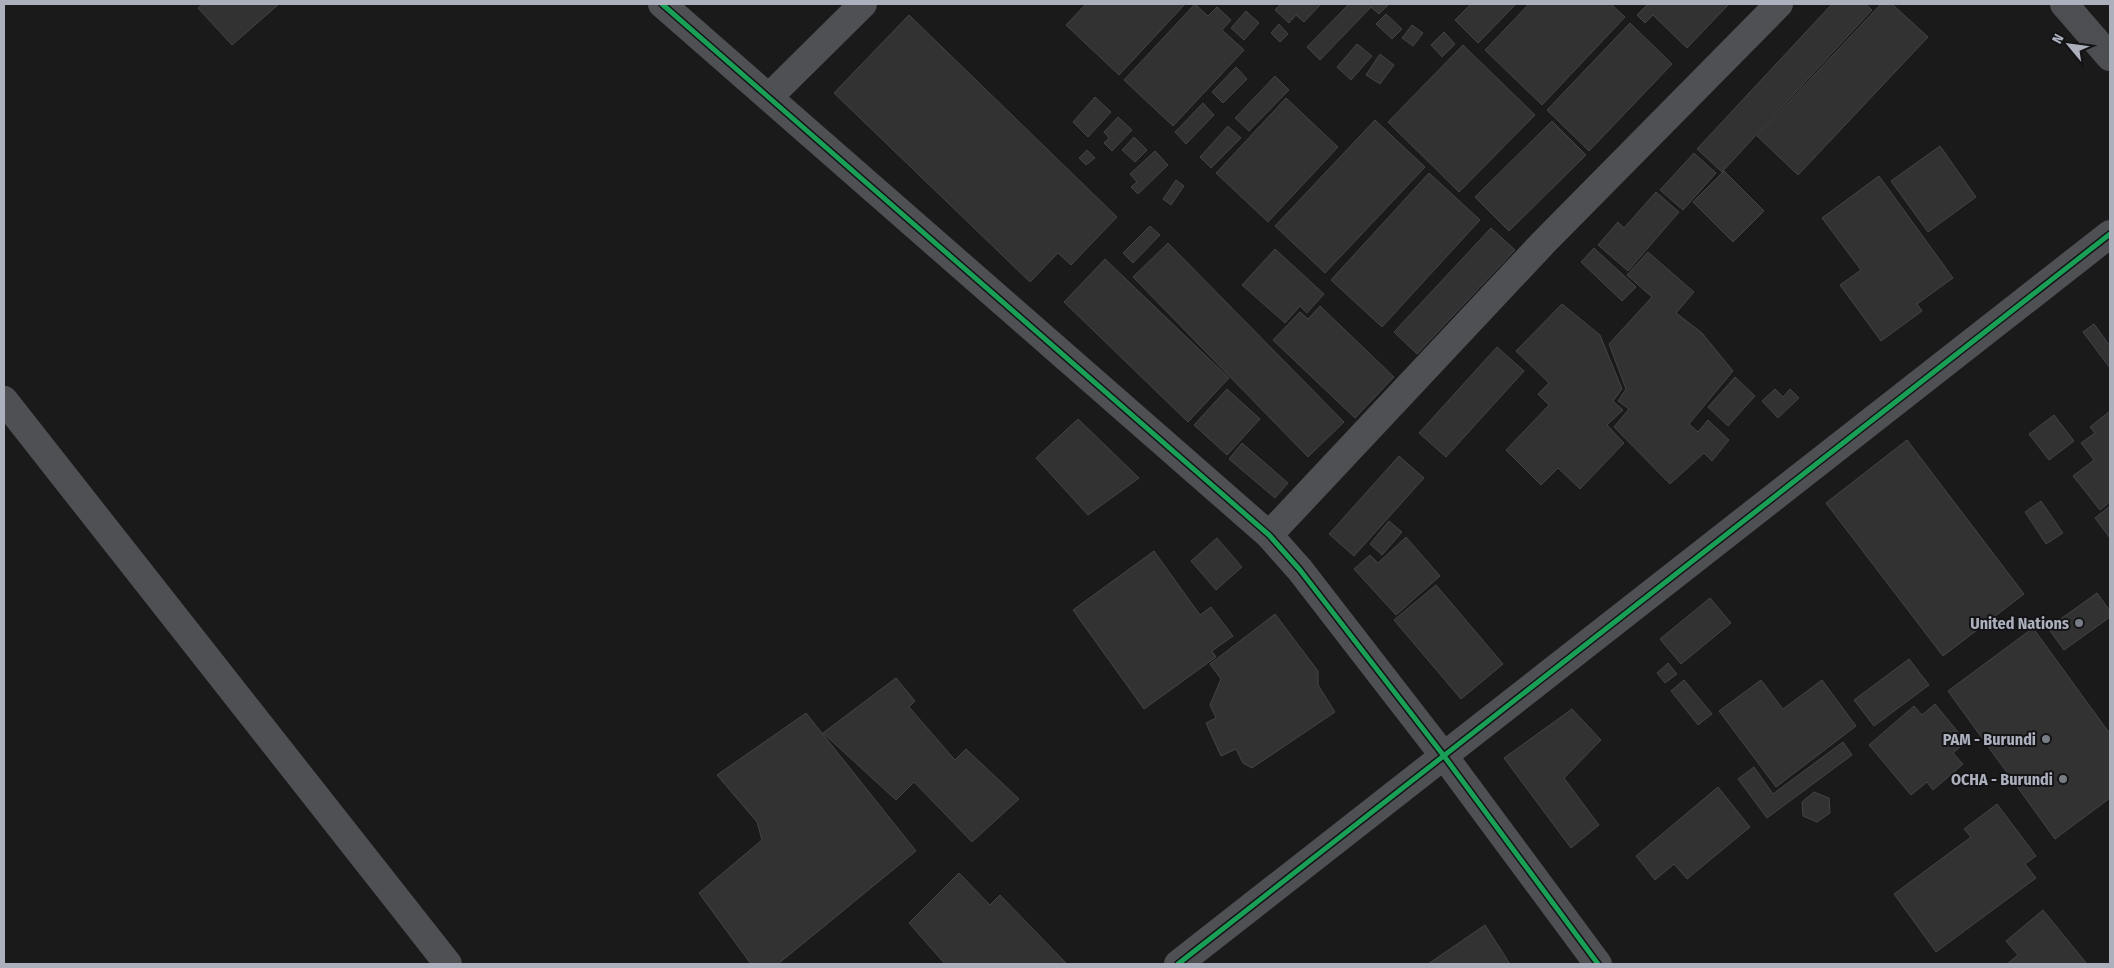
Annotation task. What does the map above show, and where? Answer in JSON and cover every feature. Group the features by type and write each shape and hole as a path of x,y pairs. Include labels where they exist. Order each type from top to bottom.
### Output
{"main road":[{"path":"2064,4 2110,57"}],"street":[{"path":"662,4 1269,535 1300,570 1444,756 1598,964"},
{"path":"769,97 863,4"},
{"path":"1269,535 1543,243 1778,4"},
{"path":"1178,964 2110,234"},
{"path":"4,400 448,964"}],"building":[{"path":"203,4 279,4 232,45 198,8"},
{"path":"1086,4 1185,4 1119,75 1066,25"},
{"path":"1195,4 1208,16 1217,7 1231,20 1222,30 1244,50 1173,126 1124,80"},
{"path":"1281,4 1321,4 1304,22 1296,15 1289,23 1275,10"},
{"path":"1349,4 1389,4 1379,14 1371,7 1320,60 1307,47"},
{"path":"1471,4 1516,4 1478,43 1455,20"},
{"path":"1529,4 1611,4 1625,17 1542,105 1485,50"},
{"path":"1648,4 1728,5 1687,48 1653,15 1645,23 1637,15"},
{"path":"1832,4 1865,4 1872,10 1722,172 1697,149"},
{"path":"1881,4 1892,4 1928,37 1798,175 1757,136"},
{"path":"1246,11 1259,23 1244,40 1231,28"},
{"path":"1386,14 1402,29 1392,39 1376,24"},
{"path":"909,15 1117,217 1071,265 1058,253 1030,282 834,93"},
{"path":"1630,23 1672,64 1589,151 1547,110"},
{"path":"1279,24 1288,34 1280,42 1271,33"},
{"path":"1412,25 1423,33 1413,46 1402,38"},
{"path":"1444,32 1455,44 1442,57 1431,45"},
{"path":"1357,44 1372,56 1351,80 1337,67"},
{"path":"1463,45 1535,115 1459,192 1388,122"},
{"path":"1380,54 1394,65 1380,84 1366,75"},
{"path":"1236,67 1247,79 1223,103 1212,92"},
{"path":"1275,76 1289,90 1249,131 1235,118"},
{"path":"1095,97 1111,112 1088,137 1073,122"},
{"path":"1286,98 1338,147 1268,222 1216,173"},
{"path":"1203,103 1214,115 1186,144 1175,132"},
{"path":"1118,117 1132,130 1112,151 1104,143 1109,138 1104,132"},
{"path":"1375,120 1425,167 1325,273 1275,226"},
{"path":"1552,121 1586,155 1509,231 1475,197"},
{"path":"1228,126 1241,138 1211,168 1200,157"},
{"path":"1134,137 1147,150 1135,162 1122,150"},
{"path":"1940,146 1976,197 1928,232 1891,181"},
{"path":"1087,150 1095,158 1086,165 1079,158"},
{"path":"1155,151 1168,165 1138,194 1131,187 1137,182 1130,174"},
{"path":"1694,153 1716,173 1683,210 1660,190"},
{"path":"1724,171 1764,211 1733,242 1693,202"},
{"path":"1429,173 1480,220 1382,327 1331,280"},
{"path":"1879,176 1953,278 1917,304 1922,311 1881,341 1840,285 1861,270 1822,218"},
{"path":"1176,180 1184,186 1171,205 1163,199"},
{"path":"1656,192 1679,212 1628,271 1598,245 1618,222 1624,228"},
{"path":"1150,226 1160,235 1133,263 1123,253"},
{"path":"1491,228 1515,250 1417,354 1394,332"},
{"path":"1168,243 1344,422 1308,457 1133,277"},
{"path":"1594,248 1636,287 1622,301 1581,262"},
{"path":"1275,249 1324,294 1307,313 1300,306 1285,323 1242,285"},
{"path":"1648,252 1694,292 1676,313 1702,333 1733,371 1689,424 1698,432 1708,420 1729,440 1712,461 1704,453 1670,484 1614,427 1629,409 1618,401 1626,389 1609,344 1652,297 1627,275"},
{"path":"1105,259 1229,378 1188,422 1064,302"},
{"path":"1562,304 1600,335 1622,389 1613,401 1623,410 1607,425 1624,443 1580,489 1558,468 1541,485 1506,450 1549,405 1538,394 1549,383 1516,351"},
{"path":"1320,306 1394,377 1355,418 1273,340 1300,312 1308,319"},
{"path":"2094,324 2110,346 2110,368 2083,332"},
{"path":"1497,347 1524,371 1446,457 1419,433"},
{"path":"1735,377 1755,396 1728,426 1708,407"},
{"path":"1227,389 1260,419 1227,455 1194,425"},
{"path":"1775,389 1783,397 1790,389 1799,398 1778,418 1762,401"},
{"path":"2110,411 2110,502 2100,510 2073,476 2094,460 2081,443 2095,433 2090,427"},
{"path":"2054,415 2074,441 2049,460 2029,434"},
{"path":"1078,419 1139,478 1088,515 1036,458"},
{"path":"1907,440 2024,594 1943,656 1826,503"},
{"path":"1242,443 1288,483 1275,498 1229,459"},
{"path":"1399,456 1424,478 1354,556 1329,534"},
{"path":"2041,501 2063,533 2046,544 2025,512"},
{"path":"2110,506 2110,538 2095,518"},
{"path":"1389,521 1402,532 1382,555 1370,544"},
{"path":"1406,537 1440,576 1396,615 1354,569 1370,555 1378,563"},
{"path":"1217,538 1242,567 1216,590 1191,561"},
{"path":"1154,551 1200,615 1211,607 1233,636 1212,651 1216,657 1144,709 1073,610"},
{"path":"1436,585 1503,664 1461,699 1394,620"},
{"name":"United Nations","path":"2097,593 2110,611 2110,617 2064,650 2048,628"},
{"path":"1710,598 1731,623 1681,664 1660,639"},
{"path":"1275,614 1318,671 1318,685 1335,712 1252,768 1243,763 1236,749 1221,756 1206,723 1216,718 1210,705 1221,679 1210,664"},
{"path":"2033,628 2110,734 2110,798 2055,839 1948,691"},
{"path":"1909,659 1929,685 1874,726 1854,700"},
{"path":"1668,663 1677,674 1665,683 1657,673"},
{"path":"896,678 915,701 909,707 955,760 966,749 1019,799 972,842 914,782 896,800 823,733"},
{"path":"1684,680 1712,714 1698,725 1671,691"},
{"path":"1761,680 1783,709 1822,680 1856,726 1776,787 1719,711"},
{"path":"1935,704 1966,742 1953,753 1963,764 1933,790 1927,782 1911,795 1869,745 1914,706 1922,715"},
{"path":"1572,709 1601,740 1564,778 1599,825 1571,848 1504,758"},
{"path":"806,713 916,851 778,964 751,964 699,893 762,840 757,822 717,775"},
{"path":"1843,742 1852,755 1767,818 1738,779 1754,767 1773,794"},
{"path":"1718,787 1750,827 1687,879 1674,864 1655,880 1636,856"},
{"path":"1814,792 1829,798 1830,813 1817,822 1803,816 1802,802"},
{"path":"1997,804 2036,856 2025,864 2036,878 1936,952 1894,894 1971,837 1964,829"},
{"path":"959,873 990,905 1000,895 1067,964 945,964 909,923"},
{"path":"2043,910 2087,964 2007,964 2018,955 2006,941"},
{"path":"1485,925 1510,964 1428,964"}],"cycle path":[{"path":"662,4 1269,535 1300,570 1444,756 1598,964"},
{"path":"1178,964 2110,234"}],"place":[{"name":"United Nations","path":"2079,623"},
{"name":"PAM - Burundi","path":"2046,739"},
{"name":"OCHA - Burundi","path":"2063,779"}]}
